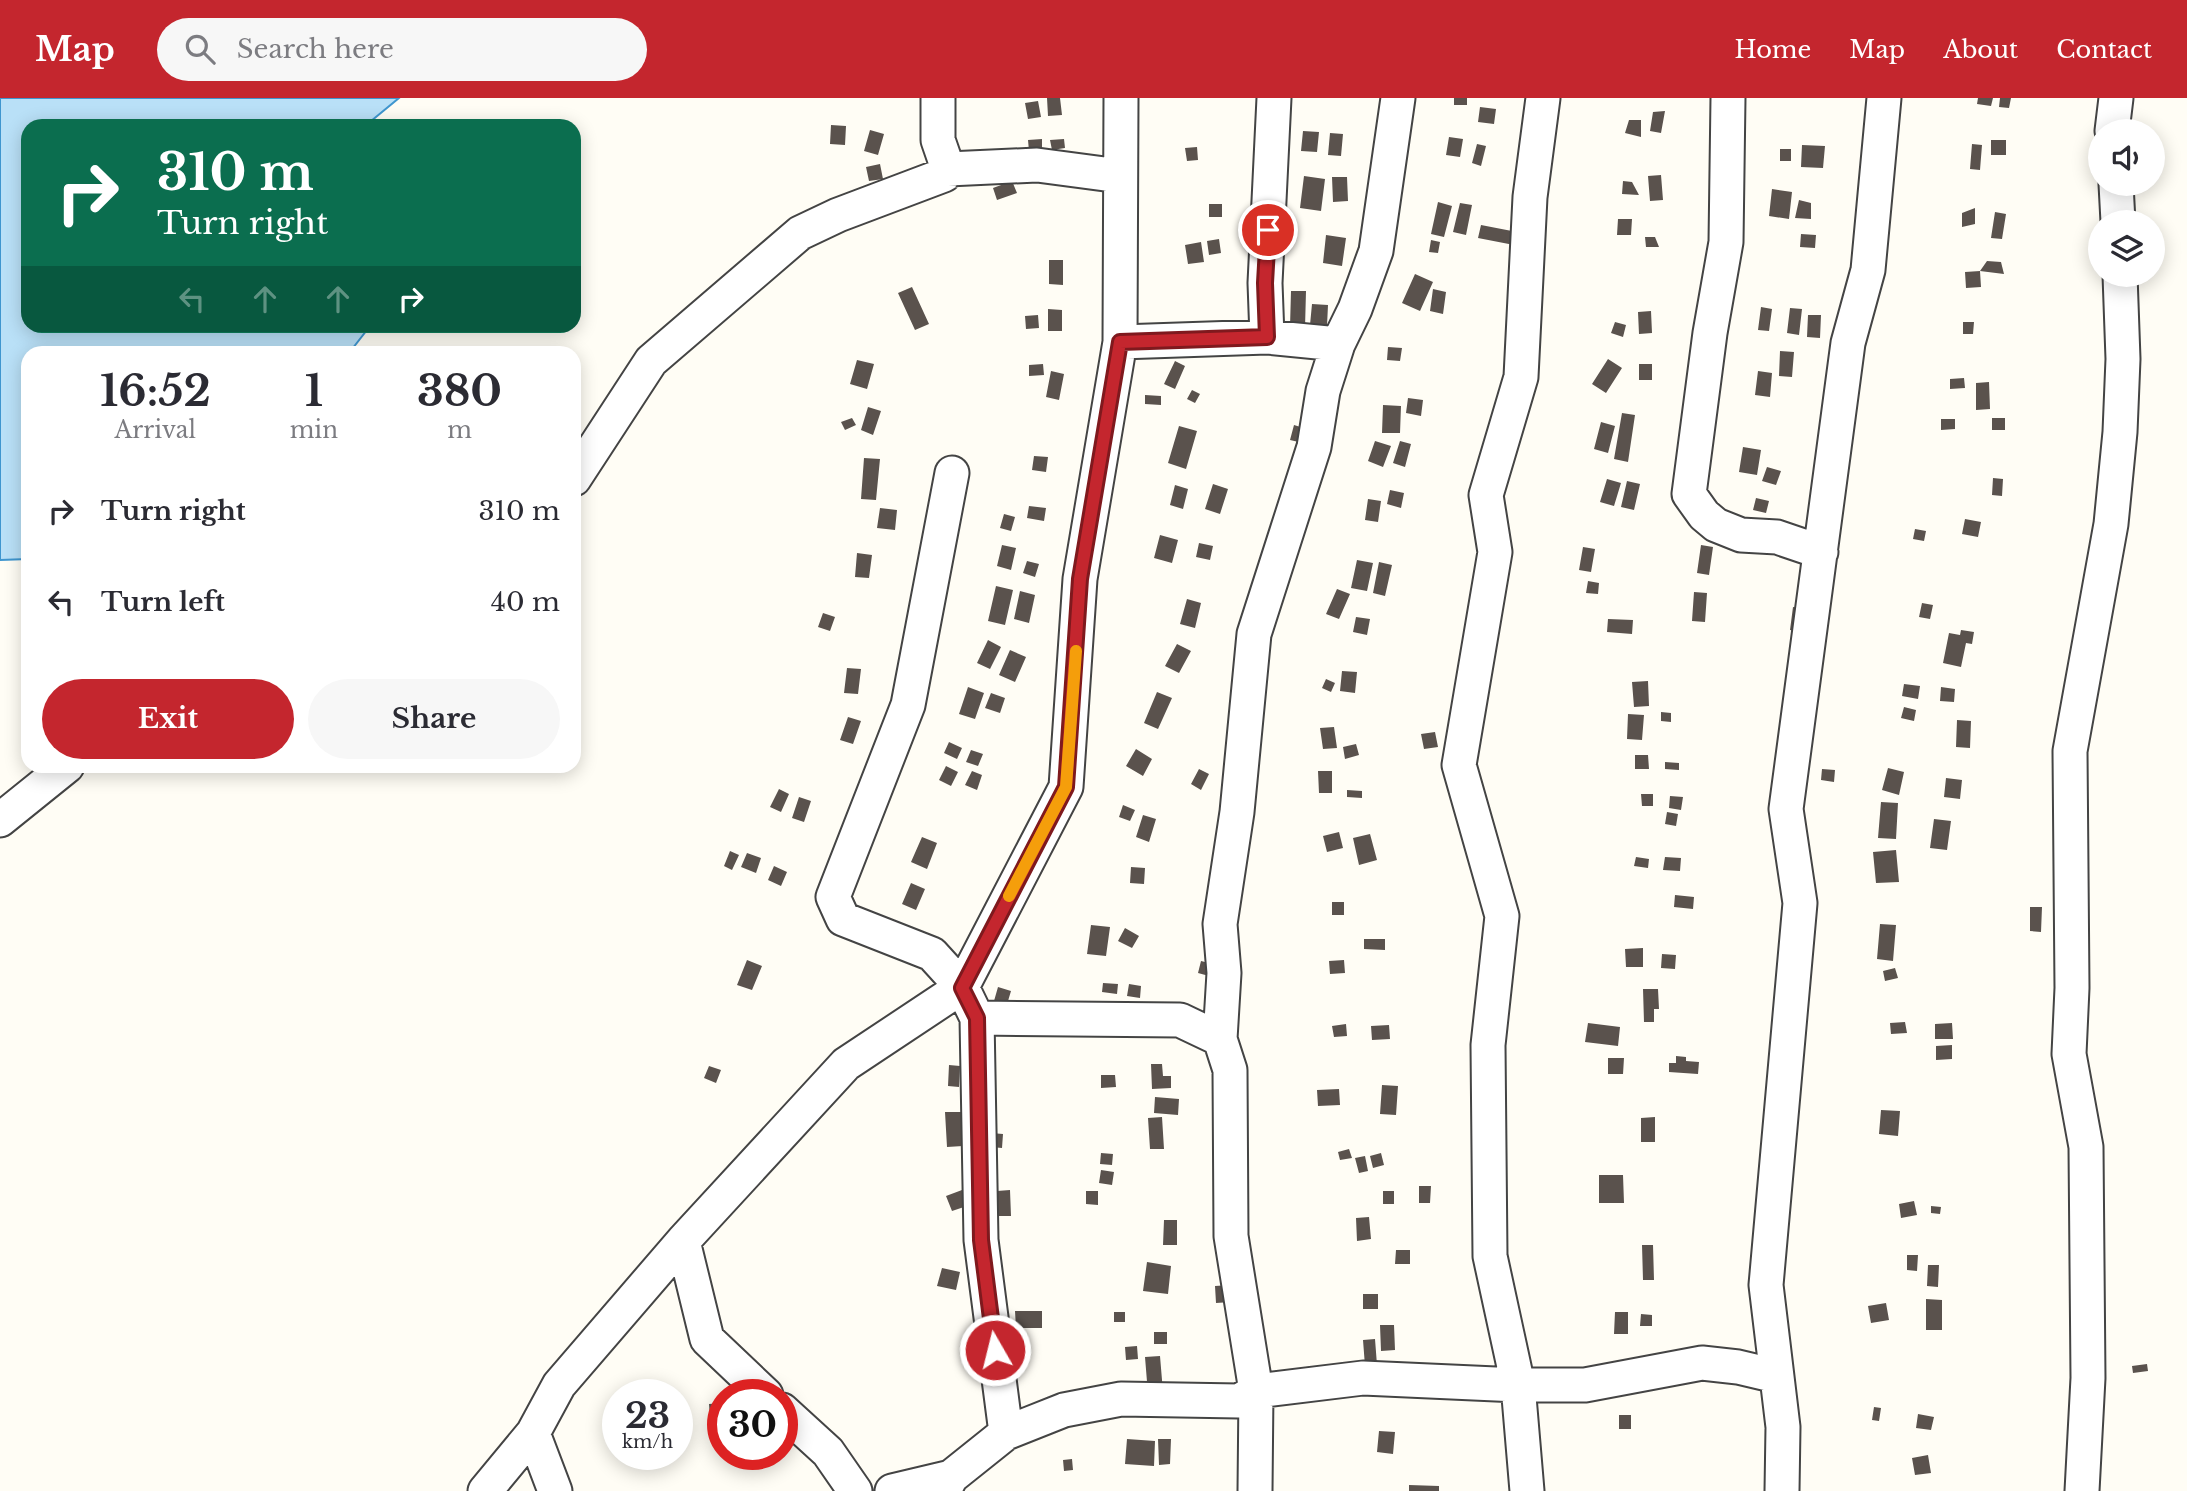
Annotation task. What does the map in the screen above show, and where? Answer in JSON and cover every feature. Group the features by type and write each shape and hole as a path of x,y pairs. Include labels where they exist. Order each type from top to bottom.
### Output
{"street":[{"path":"938,98 938,139 948,169"},
{"path":"485,1491 533,1433 559,1385 683,1241 846,1064 962,988 1066,787 1080,579 1120,342 1121,98"},
{"path":"1267,337 1265,283 1274,98"},
{"path":"1255,1491 1255,1391 1231,1236 1230,1070 1220,1039 1224,973 1220,924 1237,812 1254,634 1314,447 1323,391 1338,344 1355,309 1376,251 1398,98"},
{"path":"1527,1491 1518,1385 1490,1256 1488,1045 1502,916 1460,765 1494,552 1486,495 1521,377 1530,197 1543,98"},
{"path":"1728,98 1726,242 1712,321 1689,494 1704,515 1716,525 1741,534 1777,537 1821,552"},
{"path":"1783,1491 1783,1427 1766,1285 1800,903 1786,809 1849,343 1868,270 1884,98"},
{"path":"2113,119 2116,98"},
{"path":"948,169 1037,165 1120,176"},
{"path":"581,468 651,361 800,233 838,215 944,175 948,169"},
{"path":"2082,1491 2088,1378 2086,1147 2070,1054 2070,751 2111,524 2120,432 2123,359 2120,287"},
{"path":"1120,342 1267,337 1338,344"},
{"path":"952,473 908,705 834,897 843,919 932,954 962,988 977,1018 981,1240 1006,1433"},
{"path":"0,820 58,773"},
{"path":"977,1018 1180,1020 1220,1039"},
{"path":"683,1241 707,1339 749,1379"},
{"path":"892,1491 948,1484 1006,1433 1064,1410 1121,1399 1239,1401 1255,1391 1363,1378 1518,1385 1586,1385 1702,1363 1738,1367 1776,1376"},
{"path":"798,1425 828,1452 855,1491"},
{"path":"533,1433 555,1491"}],"water":[{"path":"0,98 399,98 374,119 21,119 21,333 365,333 354,346 21,346 21,559 0,560"}],"building":[{"path":"1047,98 1060,98 1062,115 1048,116"},
{"path":"1454,98 1467,98 1467,105 1454,105"},
{"path":"1978,98 1993,98 1991,106 1977,104"},
{"path":"2000,98 2011,98 2009,108 1999,107"},
{"path":"1038,101 1041,117 1028,119 1025,103"},
{"path":"1480,107 1496,109 1494,124 1478,122"},
{"path":"1665,111 1661,133 1650,131 1653,112"},
{"path":"1629,120 1641,120 1641,137 1625,133"},
{"path":"831,125 846,126 845,145 830,144"},
{"path":"870,130 884,134 878,155 864,151"},
{"path":"1303,131 1319,132 1317,152 1301,151"},
{"path":"1330,133 1343,134 1341,156 1328,155"},
{"path":"1449,137 1463,139 1460,157 1446,155"},
{"path":"1042,139 1042,150 1029,151 1028,140"},
{"path":"1064,139 1065,148 1052,150 1050,140"},
{"path":"1991,140 2006,140 2006,155 1991,155"},
{"path":"1477,144 1486,146 1481,166 1472,163"},
{"path":"1972,144 1982,145 1980,170 1970,169"},
{"path":"1802,145 1825,146 1823,168 1801,167"},
{"path":"1197,147 1198,160 1187,161 1185,148"},
{"path":"1780,149 1791,149 1791,161 1780,161"},
{"path":"880,164 883,179 869,181 866,167"},
{"path":"1661,175 1663,200 1650,201 1648,176"},
{"path":"1304,176 1325,179 1321,211 1300,208"},
{"path":"1332,177 1347,177 1348,201 1333,202"},
{"path":"1012,181 1017,193 997,200 993,188"},
{"path":"1623,181 1632,182 1639,195 1622,194"},
{"path":"1772,189 1792,192 1789,219 1769,216"},
{"path":"1799,200 1811,203 1811,219 1795,218"},
{"path":"1438,202 1452,206 1444,237 1431,234"},
{"path":"1460,203 1472,205 1466,235 1453,232"},
{"path":"1209,204 1222,204 1222,217 1209,217"},
{"path":"1975,208 1975,224 1962,227 1962,213"},
{"path":"1995,212 2006,214 2002,239 1991,238"},
{"path":"1618,219 1632,219 1631,235 1617,235"},
{"path":"1481,225 1517,232 1514,245 1478,238"},
{"path":"1801,234 1816,235 1815,248 1800,247"},
{"path":"1326,235 1346,238 1342,266 1323,263"},
{"path":"1645,237 1655,237 1659,247 1646,247"},
{"path":"1219,239 1221,253 1209,255 1207,241"},
{"path":"1431,240 1440,242 1438,253 1429,252"},
{"path":"1201,242 1204,262 1188,264 1185,245"},
{"path":"1049,260 1063,260 1063,285 1049,284"},
{"path":"1987,261 2001,262 2004,274 1980,271"},
{"path":"1980,271 1981,287 1966,288 1965,272"},
{"path":"1415,274 1433,282 1420,311 1402,303"},
{"path":"912,287 929,324 915,330 898,293"},
{"path":"1433,289 1446,292 1443,314 1430,311"},
{"path":"1291,291 1306,291 1305,328 1290,327"},
{"path":"1312,304 1328,305 1327,326 1310,325"},
{"path":"1761,307 1772,309 1769,331 1758,330"},
{"path":"1790,308 1802,309 1799,335 1787,333"},
{"path":"1048,309 1062,310 1062,331 1048,331"},
{"path":"1651,311 1652,333 1639,334 1638,312"},
{"path":"1038,315 1039,328 1026,329 1025,316"},
{"path":"1808,315 1821,315 1820,338 1807,337"},
{"path":"1615,322 1626,325 1623,337 1611,333"},
{"path":"1963,322 1974,322 1973,334 1963,334"},
{"path":"1388,347 1402,348 1400,361 1387,360"},
{"path":"1780,351 1794,352 1792,377 1779,376"},
{"path":"1608,359 1622,368 1606,393 1592,384"},
{"path":"857,360 874,364 867,389 850,384"},
{"path":"1175,361 1185,366 1175,389 1164,384"},
{"path":"1043,364 1044,375 1029,376 1029,365"},
{"path":"1639,364 1652,364 1652,380 1639,380"},
{"path":"1051,371 1064,374 1059,400 1046,397"},
{"path":"1758,371 1772,373 1770,397 1755,395"},
{"path":"1964,378 1965,388 1950,389 1950,379"},
{"path":"1989,382 1990,409 1976,410 1976,383"},
{"path":"1192,390 1200,394 1195,403 1187,399"},
{"path":"1145,395 1161,396 1161,405 1145,404"},
{"path":"1408,398 1423,400 1421,416 1406,413"},
{"path":"1383,405 1401,406 1400,433 1382,433"},
{"path":"868,407 881,411 873,435 861,430"},
{"path":"1622,413 1635,415 1628,462 1614,459"},
{"path":"852,418 856,425 845,430 841,422"},
{"path":"1992,418 2005,418 2005,430 1992,430"},
{"path":"1941,419 1955,419 1955,429 1941,430"},
{"path":"1601,422 1615,426 1608,453 1594,449"},
{"path":"1294,425 1307,429 1303,443 1290,440"},
{"path":"1179,426 1197,431 1186,469 1168,463"},
{"path":"1375,441 1391,446 1383,467 1368,461"},
{"path":"1400,441 1411,444 1405,467 1393,463"},
{"path":"1743,447 1761,450 1757,475 1739,472"},
{"path":"1034,456 1048,457 1046,472 1032,470"},
{"path":"864,458 880,459 876,500 861,499"},
{"path":"1767,467 1781,471 1776,485 1762,481"},
{"path":"1993,478 2003,479 2002,496 1992,495"},
{"path":"1607,479 1621,483 1614,506 1600,502"},
{"path":"1627,481 1640,484 1634,510 1621,507"},
{"path":"1213,484 1228,489 1220,514 1205,509"},
{"path":"1175,485 1188,489 1183,509 1170,505"},
{"path":"1390,490 1404,493 1401,508 1387,504"},
{"path":"1756,498 1769,501 1766,513 1753,510"},
{"path":"1368,499 1381,501 1378,522 1365,520"},
{"path":"1029,506 1046,508 1044,521 1027,518"},
{"path":"880,508 897,510 895,530 877,528"},
{"path":"1004,514 1015,517 1011,531 1000,528"},
{"path":"1965,519 1981,522 1978,537 1962,534"},
{"path":"1915,529 1926,531 1924,541 1913,539"},
{"path":"1160,535 1178,540 1172,563 1154,558"},
{"path":"1199,543 1213,546 1210,560 1196,557"},
{"path":"1002,545 1016,548 1011,570 997,566"},
{"path":"1701,545 1713,547 1709,575 1697,573"},
{"path":"1583,547 1595,549 1591,572 1579,570"},
{"path":"857,553 872,555 869,578 855,577"},
{"path":"1357,560 1373,563 1367,591 1351,588"},
{"path":"1027,561 1039,564 1035,577 1023,573"},
{"path":"1379,562 1392,565 1385,596 1373,593"},
{"path":"1588,581 1599,583 1598,594 1586,593"},
{"path":"996,586 1013,590 1005,625 988,621"},
{"path":"1337,589 1350,594 1339,619 1326,614"},
{"path":"1020,591 1035,595 1029,623 1014,619"},
{"path":"1694,592 1707,593 1705,622 1692,621"},
{"path":"1187,599 1201,603 1195,628 1180,624"},
{"path":"1922,603 1933,605 1930,619 1919,617"},
{"path":"1793,607 1806,609 1803,632 1790,630"},
{"path":"823,613 835,617 830,631 818,627"},
{"path":"1356,617 1370,619 1367,635 1353,632"},
{"path":"1608,619 1633,620 1632,634 1607,632"},
{"path":"1961,630 1974,632 1972,644 1966,643 1961,667 1943,663 1949,633 1960,635"},
{"path":"988,640 1001,647 990,669 977,663"},
{"path":"1177,644 1191,651 1179,673 1165,666"},
{"path":"1010,650 1026,657 1015,682 999,675"},
{"path":"847,668 861,669 858,694 844,693"},
{"path":"1342,671 1357,672 1355,693 1340,691"},
{"path":"1326,679 1335,683 1331,692 1322,688"},
{"path":"1648,681 1649,706 1634,707 1632,682"},
{"path":"1904,684 1920,686 1918,699 1902,696"},
{"path":"968,687 984,693 975,719 959,714"},
{"path":"1941,687 1955,689 1954,702 1940,701"},
{"path":"1157,692 1172,698 1158,729 1144,723"},
{"path":"991,693 1005,698 1000,713 985,708"},
{"path":"1904,707 1916,710 1914,721 1901,718"},
{"path":"1661,712 1671,713 1671,722 1661,721"},
{"path":"1628,714 1644,715 1642,740 1627,739"},
{"path":"848,717 861,721 853,744 840,740"},
{"path":"1957,720 1971,721 1970,748 1956,747"},
{"path":"1334,727 1337,748 1323,749 1320,728"},
{"path":"1435,732 1438,747 1424,749 1421,734"},
{"path":"949,742 962,748 957,759 944,753"},
{"path":"1356,744 1359,755 1345,759 1343,747"},
{"path":"1136,749 1152,759 1143,776 1126,766"},
{"path":"971,750 983,754 978,766 966,762"},
{"path":"1635,755 1648,755 1649,769 1635,769"},
{"path":"1665,762 1679,763 1679,770 1665,769"},
{"path":"946,766 958,772 951,786 939,780"},
{"path":"1888,768 1904,772 1899,795 1882,790"},
{"path":"1199,769 1209,774 1201,790 1191,784"},
{"path":"1822,769 1835,770 1834,782 1821,780"},
{"path":"972,771 982,775 977,790 965,785"},
{"path":"1318,771 1332,771 1332,793 1319,793"},
{"path":"1946,778 1962,780 1960,799 1944,797"},
{"path":"779,789 789,794 781,812 770,807"},
{"path":"1347,790 1362,791 1362,798 1347,797"},
{"path":"1641,794 1653,794 1653,806 1642,806"},
{"path":"1670,796 1683,797 1681,810 1669,808"},
{"path":"799,797 811,801 804,822 792,818"},
{"path":"1881,802 1898,803 1896,839 1878,838"},
{"path":"1123,805 1135,810 1130,821 1119,817"},
{"path":"1667,812 1678,814 1676,826 1665,824"},
{"path":"1143,815 1156,819 1149,842 1136,837"},
{"path":"1934,819 1951,821 1947,850 1930,848"},
{"path":"1339,832 1343,848 1327,852 1323,836"},
{"path":"1370,834 1377,860 1359,865 1353,838"},
{"path":"922,837 937,843 927,869 911,862"},
{"path":"1896,850 1899,882 1876,883 1873,852"},
{"path":"730,851 739,855 732,870 724,866"},
{"path":"747,853 761,858 756,873 741,867"},
{"path":"1636,857 1649,859 1648,868 1634,866"},
{"path":"1665,857 1681,858 1680,871 1663,870"},
{"path":"774,866 787,872 781,886 768,880"},
{"path":"1131,867 1145,868 1144,884 1130,883"},
{"path":"911,883 925,889 916,910 902,904"},
{"path":"1675,895 1694,897 1693,909 1674,907"},
{"path":"1332,902 1344,902 1344,915 1332,915"},
{"path":"2030,907 2042,907 2041,932 2030,931"},
{"path":"1880,924 1896,925 1893,961 1877,959"},
{"path":"1091,925 1110,927 1106,956 1087,954"},
{"path":"1125,928 1139,936 1132,948 1118,941"},
{"path":"1364,939 1385,939 1385,950 1364,949"},
{"path":"1643,948 1643,967 1626,967 1625,949"},
{"path":"1662,954 1676,955 1675,969 1661,968"},
{"path":"747,960 762,966 752,990 737,985"},
{"path":"1344,960 1345,973 1330,974 1329,961"},
{"path":"1201,961 1213,964 1209,976 1198,973"},
{"path":"1895,968 1898,978 1885,981 1883,971"},
{"path":"1103,983 1118,984 1117,994 1102,992"},
{"path":"1129,984 1141,986 1140,998 1127,996"},
{"path":"998,987 1011,991 1005,1011 992,1008"},
{"path":"1643,989 1658,989 1659,1009 1654,1009 1654,1022 1644,1022"},
{"path":"1905,1022 1907,1033 1891,1034 1890,1023"},
{"path":"1588,1023 1620,1027 1618,1046 1585,1042"},
{"path":"1952,1023 1953,1039 1935,1039 1935,1024"},
{"path":"1346,1024 1347,1036 1334,1037 1332,1026"},
{"path":"1389,1025 1390,1039 1372,1040 1371,1026"},
{"path":"1952,1045 1952,1059 1936,1060 1936,1046"},
{"path":"1676,1056 1686,1057 1686,1061 1699,1062 1698,1074 1669,1072 1669,1063 1676,1063"},
{"path":"1608,1058 1624,1058 1623,1074 1608,1074"},
{"path":"1151,1064 1162,1064 1163,1076 1171,1076 1171,1088 1152,1089"},
{"path":"949,1065 960,1066 959,1087 948,1086"},
{"path":"709,1066 721,1070 716,1083 704,1078"},
{"path":"1101,1075 1115,1075 1116,1087 1101,1088"},
{"path":"1382,1085 1398,1086 1396,1115 1380,1114"},
{"path":"1339,1089 1340,1105 1318,1106 1317,1090"},
{"path":"1155,1097 1179,1099 1178,1115 1154,1113"},
{"path":"1881,1110 1900,1111 1898,1136 1879,1134"},
{"path":"945,1112 961,1112 963,1146 947,1147"},
{"path":"1162,1117 1164,1149 1150,1149 1148,1118"},
{"path":"1655,1117 1655,1142 1641,1142 1641,1118"},
{"path":"991,1133 1003,1134 1002,1148 991,1147"},
{"path":"1349,1149 1352,1158 1340,1160 1338,1152"},
{"path":"1101,1153 1113,1154 1112,1165 1100,1164"},
{"path":"1381,1153 1384,1165 1373,1168 1370,1156"},
{"path":"1365,1156 1368,1171 1359,1173 1355,1158"},
{"path":"1101,1170 1114,1172 1112,1185 1099,1183"},
{"path":"1599,1175 1623,1175 1624,1203 1599,1203"},
{"path":"1419,1186 1431,1186 1430,1203 1419,1203"},
{"path":"962,1190 967,1206 952,1211 946,1196"},
{"path":"1010,1190 1011,1216 998,1216 997,1191"},
{"path":"1086,1191 1098,1191 1098,1205 1086,1204"},
{"path":"1383,1191 1394,1191 1394,1204 1383,1204"},
{"path":"1914,1201 1917,1215 1901,1218 1899,1204"},
{"path":"1931,1206 1941,1207 1940,1214 1931,1213"},
{"path":"1369,1217 1371,1239 1357,1241 1356,1218"},
{"path":"1164,1220 1177,1220 1177,1245 1163,1245"},
{"path":"1642,1245 1653,1245 1654,1280 1643,1280"},
{"path":"1396,1250 1410,1250 1410,1264 1395,1264"},
{"path":"1907,1255 1918,1255 1917,1271 1907,1270"},
{"path":"1147,1262 1171,1266 1168,1294 1143,1291"},
{"path":"1928,1265 1939,1265 1938,1287 1927,1286"},
{"path":"942,1268 960,1272 956,1290 937,1286"},
{"path":"1230,1285 1231,1302 1216,1303 1215,1286"},
{"path":"1363,1294 1378,1294 1378,1309 1363,1309"},
{"path":"1926,1299 1942,1300 1942,1330 1926,1330"},
{"path":"1886,1303 1889,1320 1871,1323 1868,1306"},
{"path":"1015,1311 1042,1311 1042,1328 1016,1328"},
{"path":"1114,1312 1125,1312 1125,1322 1114,1322"},
{"path":"1615,1312 1628,1312 1628,1334 1614,1334"},
{"path":"1641,1314 1652,1315 1652,1326 1640,1326"},
{"path":"1380,1325 1394,1325 1395,1350 1381,1351"},
{"path":"1154,1332 1167,1332 1167,1344 1154,1344"},
{"path":"1375,1339 1377,1365 1365,1366 1363,1340"},
{"path":"1137,1346 1138,1359 1126,1360 1125,1347"},
{"path":"1160,1356 1163,1392 1148,1394 1145,1357"},
{"path":"2147,1364 2148,1371 2133,1373 2132,1366"},
{"path":"1874,1407 1881,1408 1879,1421 1872,1420"},
{"path":"1918,1414 1934,1417 1931,1430 1916,1428"},
{"path":"1619,1415 1631,1415 1631,1429 1619,1429"},
{"path":"1379,1431 1395,1432 1393,1454 1377,1452"},
{"path":"1127,1439 1155,1441 1154,1466 1125,1464"},
{"path":"1158,1439 1171,1439 1170,1464 1159,1465"},
{"path":"1928,1455 1931,1473 1915,1475 1912,1458"},
{"path":"1072,1459 1073,1470 1064,1471 1063,1460"},
{"path":"1409,1485 1439,1486 1439,1491 1409,1491"}],"slow traffic":[{"path":"1009,896 1066,787 1076,651"}],"route":[{"path":"995,1350 981,1240 977,1018 962,988 1066,787 1080,579 1120,342 1267,337 1265,283 1268,230"}]}
